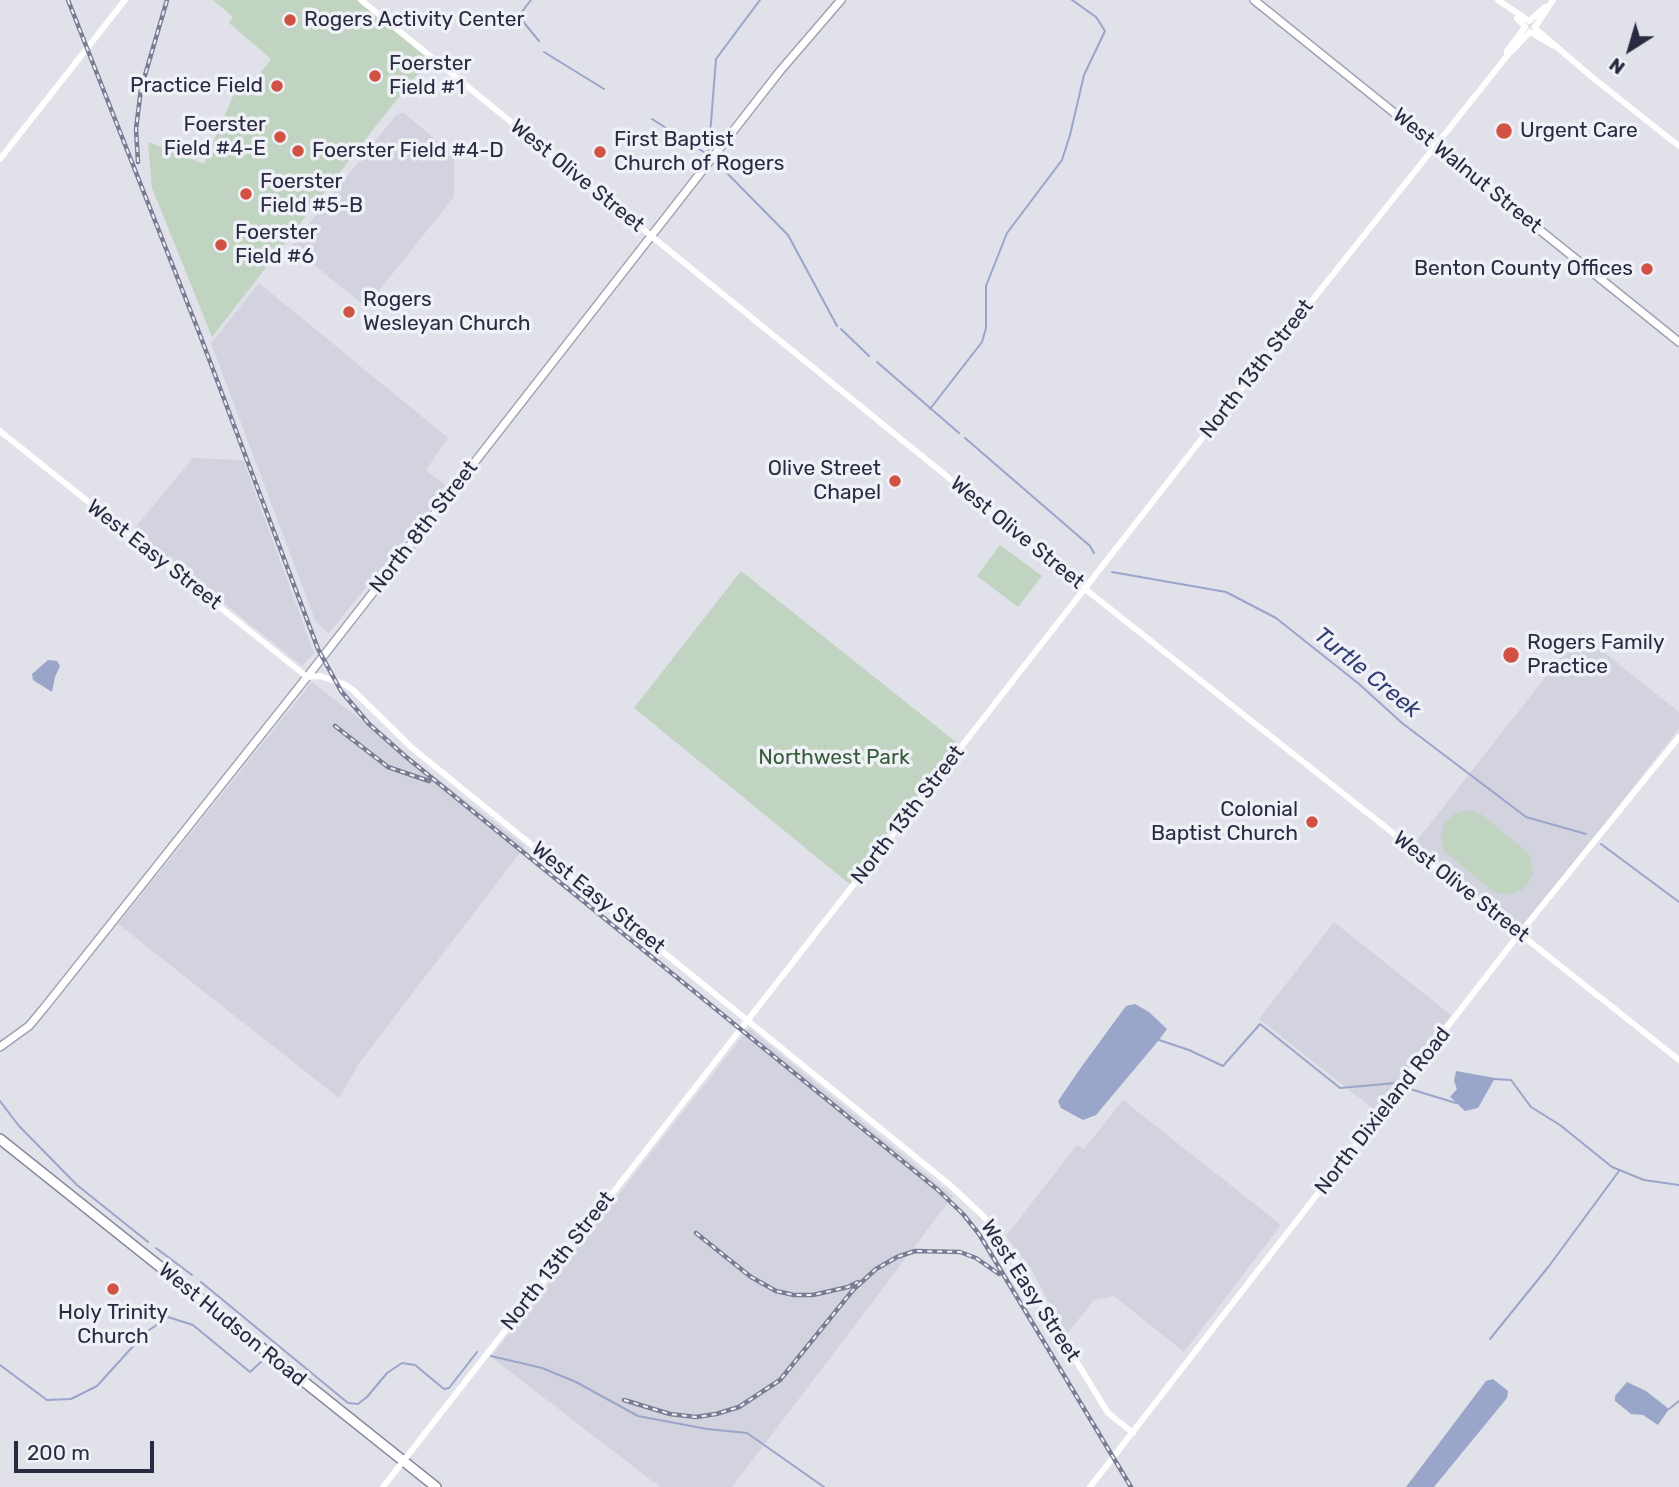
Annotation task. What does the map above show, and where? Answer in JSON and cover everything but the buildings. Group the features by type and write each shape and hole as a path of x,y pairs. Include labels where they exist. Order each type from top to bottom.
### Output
{"highway":[{"name":"West Hudson Road","path":"0,1137 29,1164 436,1487"},
{"name":"West Hudson Road","path":"0,1146 29,1164"}],"main road":[{"path":"0,159 125,0"},
{"name":"West Olive Street","path":"361,0 1085,589 1679,1060"},
{"name":"North 8th Street","path":"0,1047 29,1026 44,1008 307,677 780,71 841,0"},
{"name":"West Walnut Street","path":"1254,0 1679,342"},
{"path":"1498,0 1679,146"},
{"name":"North 13th Street","path":"383,1487 1085,589 1507,56 1507,51 1551,2"},
{"name":"West Easy Street","path":"0,431 307,677 320,676 353,690 411,747 950,1185 998,1233 1108,1413 1133,1433"},
{"name":"North Dixieland Road","path":"1090,1487 1520,933 1679,737"}],"shaded area":[{"path":"404,113 454,155 454,197 366,307 291,246 397,114"},
{"path":"259,283 448,438 426,470 448,487 328,634 315,620 211,343"},
{"path":"193,458 243,460 314,653 302,666 133,530"},
{"path":"1580,633 1679,712 1679,728 1520,933 1411,848"},
{"path":"312,682 525,846 360,1062 339,1098 118,924"},
{"path":"1334,922 1451,1015 1376,1111 1259,1019"},
{"path":"749,1028 953,1196 732,1487 660,1487 491,1357"},
{"path":"1123,1100 1281,1225 1184,1352 1114,1296 1094,1300 1066,1335 1030,1267 1006,1236 1077,1145 1084,1149"}],"green space":[{"path":"213,0 360,0 432,56 212,337 152,188 148,142 204,164 239,82 249,88 271,59 229,23 233,17"},
{"path":"1000,545 1042,576 1018,607 977,576"},
{"name":"Northwest Park","path":"741,571 961,746 852,886 634,708"},
{"path":"1463,811 1481,814 1525,850 1530,857 1533,872 1522,890 1507,895 1493,891 1445,852 1441,837 1445,822 1454,814"}],"water":[{"path":"48,660 57,661 60,666 52,692 33,680 32,674"},
{"path":"1135,1004 1149,1012 1167,1029 1096,1115 1083,1120 1061,1108 1058,1101 1082,1066 1126,1006"},
{"path":"1456,1071 1495,1078 1478,1108 1465,1111 1450,1097 1457,1089 1454,1081"},
{"path":"1493,1379 1508,1391 1507,1398 1434,1487 1406,1487 1486,1381"},
{"path":"1627,1382 1646,1391 1669,1409 1658,1425 1643,1415 1631,1414 1615,1401 1615,1396"}],"waterway":[{"name":"Turtle Creek","path":"531,0 521,13 521,19 539,41"},
{"path":"707,153 716,59 760,0"},
{"path":"930,409 982,342 986,328 986,286 1007,233 1062,160 1084,75 1105,31 1096,17 1072,0"},
{"name":"Turtle Creek","path":"544,52 604,89"},
{"name":"Turtle Creek","path":"652,119 710,156"},
{"name":"Turtle Creek","path":"715,161 788,235 837,326"},
{"name":"Turtle Creek","path":"841,329 869,356"},
{"name":"Turtle Creek","path":"877,362 959,433"},
{"name":"Turtle Creek","path":"965,438 1090,546 1094,553"},
{"name":"Turtle Creek","path":"1112,572 1226,592 1276,618 1359,684 1402,723 1526,817 1586,834"},
{"name":"Turtle Creek","path":"1601,844 1679,902"},
{"path":"1159,1040 1223,1066 1260,1024 1340,1088 1396,1083"},
{"path":"1493,1079 1511,1080 1531,1107 1560,1125 1612,1167 1644,1180 1679,1185"},
{"path":"1410,1089 1456,1103"},
{"path":"0,1101 19,1126 77,1185 148,1242"},
{"path":"1490,1339 1549,1266 1619,1171"},
{"path":"156,1248 192,1275"},
{"path":"201,1282 348,1403 358,1404 387,1373 402,1363 415,1365 444,1389 449,1388 477,1352"},
{"path":"0,1365 47,1400 71,1399 97,1386 145,1333 168,1317 193,1325 250,1372 262,1361"},
{"path":"491,1356 542,1368 576,1382 638,1416 707,1429 747,1433 824,1487"},
{"path":"1669,1409 1679,1401"}],"railway":[{"path":"68,0 200,335 318,649 341,691 369,724 405,756 938,1190 963,1214 979,1234 1131,1487"},
{"path":"138,162 136,129 141,89 167,0"},
{"path":"335,726 388,767 429,781"},
{"path":"696,1233 751,1277 776,1291 813,1295 858,1282"},
{"path":"624,1400 670,1414 696,1417 739,1407 780,1380 853,1290 876,1269 897,1257 915,1251 960,1252 976,1258 999,1274"}],"place":[{"name":"Rogers Activity Center","path":"290,20"},
{"name":"Foerster Field #1","path":"375,76"},
{"name":"Practice Field","path":"277,86"},
{"name":"Urgent Care","path":"1504,131"},
{"name":"Foerster Field #4-E","path":"280,137"},
{"name":"Foerster Field #4-D","path":"298,151"},
{"name":"First Baptist Church of Rogers","path":"600,152"},
{"name":"Foerster Field #5-B","path":"246,194"},
{"name":"Foerster Field #6","path":"221,245"},
{"name":"Benton County Offices","path":"1647,269"},
{"name":"Rogers Wesleyan Church","path":"349,312"},
{"name":"Olive Street Chapel","path":"895,481"},
{"name":"Rogers Family Practice","path":"1511,655"},
{"name":"Colonial Baptist Church","path":"1312,822"},
{"name":"Holy Trinity Church","path":"113,1289"}]}
